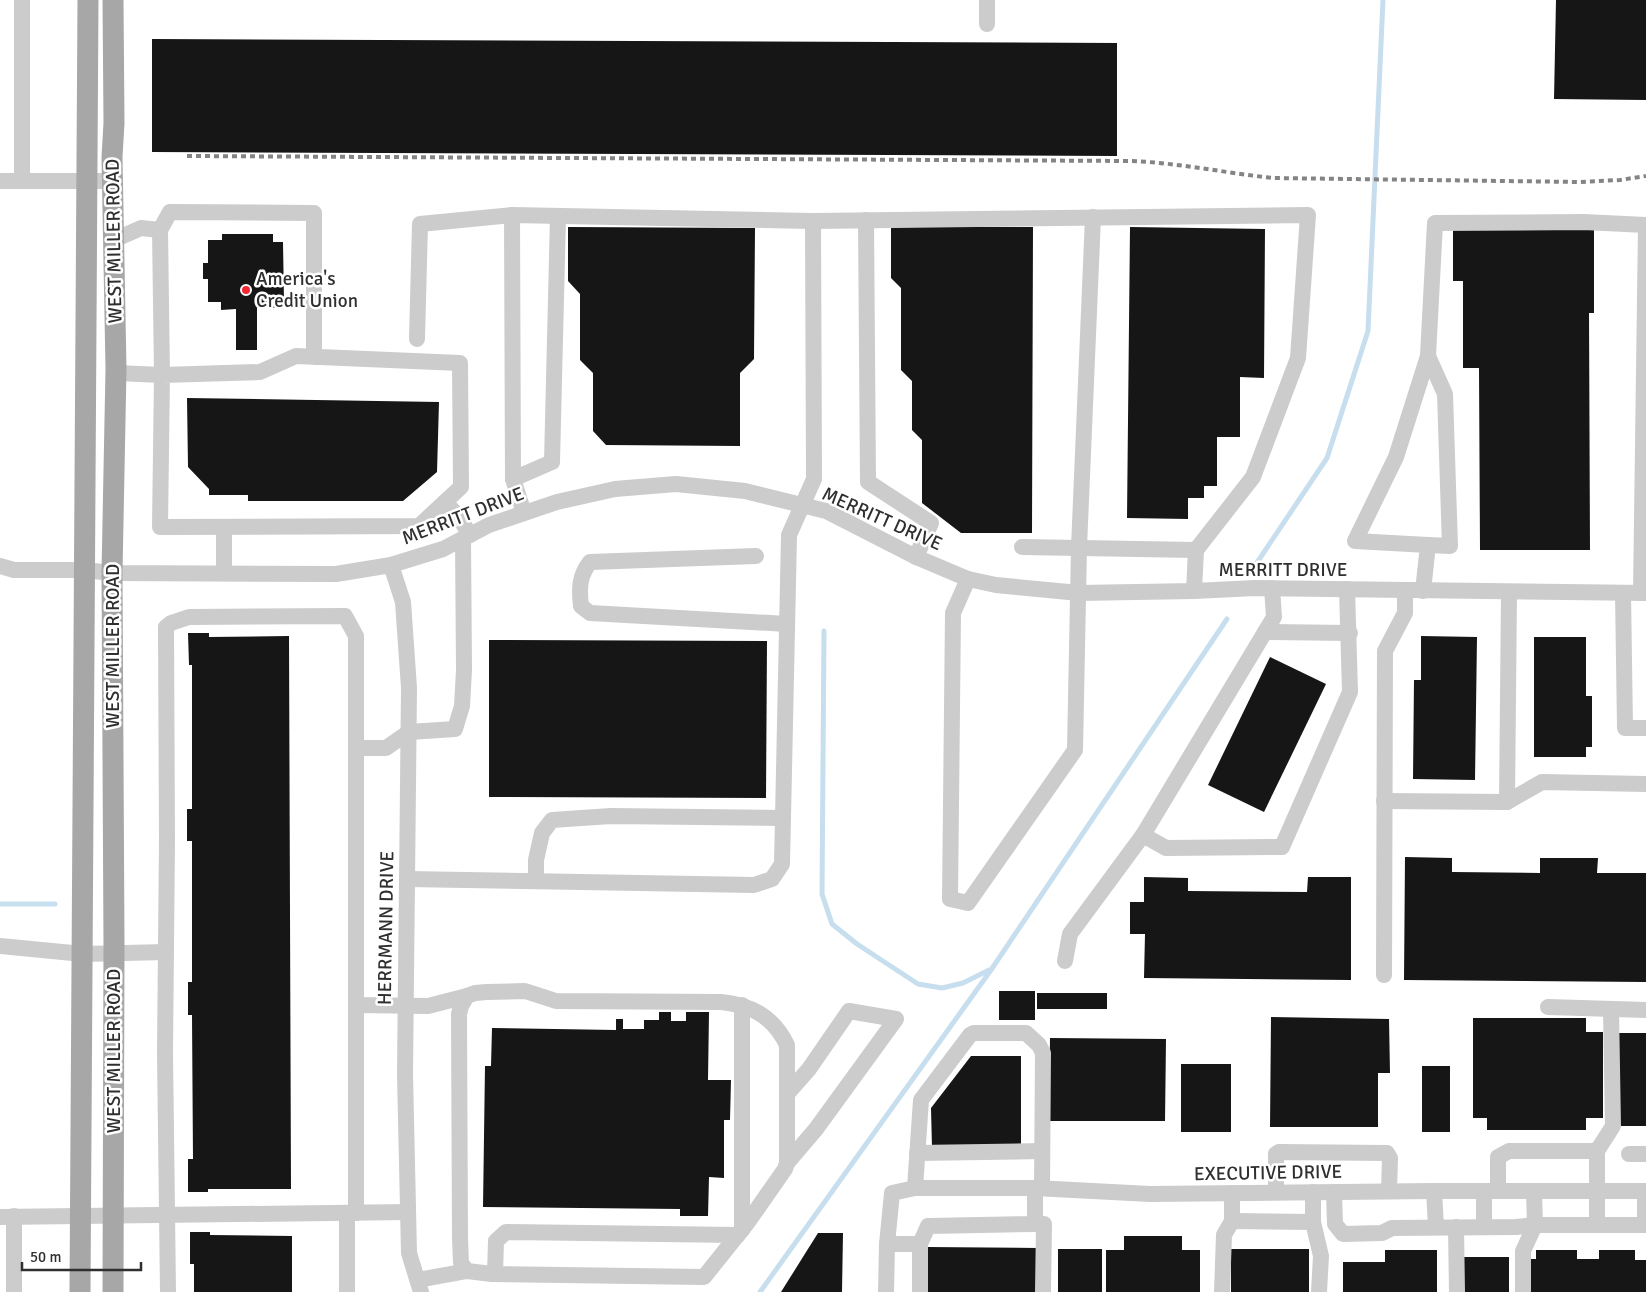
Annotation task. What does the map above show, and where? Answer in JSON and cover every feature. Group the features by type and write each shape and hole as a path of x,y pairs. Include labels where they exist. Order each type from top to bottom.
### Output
{"main road":[{"name":"WEST MILLER ROAD","path":"80,1292 88,0"},
{"name":"WEST MILLER ROAD","path":"113,0 114,123 112,158 116,373 112,572 113,1292"}],"street":[{"path":"22,0 22,182"},
{"path":"987,0 987,24"},
{"path":"0,181 113,181"},
{"path":"116,373 162,374 260,372 296,356 314,357 460,363 460,487 419,526 160,527 162,374 160,230 170,212 314,214 314,357"},
{"path":"512,215 513,478 524,513"},
{"path":"417,339 420,224 512,215 813,221 1308,215 1298,358 1253,476 1196,550 1194,591"},
{"path":"513,478 552,462 558,216"},
{"path":"968,579 954,613 950,899 968,903 1075,750 1079,547 1093,217"},
{"path":"866,220 868,482 931,523 916,557"},
{"path":"407,879 754,885 772,879 782,864 789,534 814,479 813,221"},
{"path":"1428,356 1445,394 1450,546 1355,540 1396,457 1428,356 1435,223 1584,222 1646,225 1644,593"},
{"path":"114,240 141,228 160,230"},
{"name":"MERRITT DRIVE","path":"0,566 14,570 336,574 391,565 443,549 489,525 557,502 615,489 676,484 745,491 826,511 916,557 968,579 996,585 1079,593 1272,588 1644,593"},
{"path":"356,748 386,748 409,732 455,729 462,706 466,537 459,517 445,502"},
{"path":"224,527 224,573"},
{"path":"1423,591 1428,545"},
{"path":"1022,547 1196,550"},
{"path":"756,556 590,562 583,572 580,593 581,606 590,613 787,624"},
{"name":"HERRMANN DRIVE","path":"391,565 403,602 409,688 405,1074 409,1253 419,1286"},
{"path":"1065,961 1070,934 1143,835 1274,616 1272,588"},
{"path":"1143,835 1166,848 1282,847 1350,692 1348,589"},
{"path":"1384,975 1385,651 1405,613 1405,591"},
{"path":"1507,802 1509,592"},
{"path":"1623,593 1625,728 1646,728"},
{"path":"168,1292 164,1052 167,840 166,627 171,623 189,617 345,616 356,636 356,1005 352,1213 347,1292"},
{"path":"1264,632 1350,633"},
{"path":"1384,801 1507,802 1542,782 1646,784"},
{"path":"536,881 536,860 542,833 552,820 611,816 783,818"},
{"path":"0,946 83,954 166,952"},
{"path":"356,1005 428,1006 475,993 525,991 556,1001 721,1002 742,1005 758,1013 780,1031 786,1045 787,1163 785,1169 740,1233 704,1277 495,1274 467,1271 419,1286"},
{"path":"467,996 461,1006 460,1014 460,1238 461,1263 467,1271"},
{"path":"740,1233 742,1005"},
{"path":"1548,1007 1646,1010"},
{"path":"1597,1225 1597,1151 1613,1126 1611,1009"},
{"path":"786,1094 809,1069 849,1011 896,1019 816,1129 787,1163"},
{"path":"915,1188 921,1100 970,1035 974,1033 1026,1033 1039,1045 1042,1053 1042,1151 1035,1224"},
{"path":"917,1153 1042,1151"},
{"path":"1484,1227 1498,1157 1509,1151 1597,1151"},
{"path":"1276,1192 1276,1154 1279,1152 1387,1153 1390,1158 1389,1191"},
{"path":"1629,1154 1646,1154"},
{"name":"EXECUTIVE DRIVE","path":"887,1244 892,1193 915,1188 1039,1188 1150,1194 1389,1191 1645,1191"},
{"path":"1434,1191 1447,1227 1457,1292"},
{"path":"1523,1292 1523,1251 1535,1225 1534,1191"},
{"path":"1334,1192 1335,1224 1343,1234 1382,1233 1392,1228 1516,1227 1535,1225 1645,1226 1645,1191"},
{"path":"1314,1192 1313,1222 1321,1256 1319,1292"},
{"path":"1222,1292 1224,1235 1232,1221 1232,1193"},
{"path":"9,1282 7,1216 408,1212"},
{"path":"1232,1221 1313,1222"},
{"path":"920,1292 920,1244 928,1226 1044,1224 1043,1292"},
{"path":"1447,1227 1448,1292"},
{"path":"1516,1227 1518,1292"},
{"path":"495,1274 496,1241 506,1232 740,1233"},
{"path":"886,1292 887,1244 920,1244"}],"building":[{"path":"1556,0 1646,0 1646,100 1554,99"},
{"path":"152,39 1117,43 1117,156 152,152"},
{"path":"568,227 755,228 754,359 740,373 740,446 606,445 593,431 593,373 580,360 580,294 568,281"},
{"path":"891,227 1033,227 1032,533 961,533 922,503 922,440 912,430 912,381 901,370 901,288 891,278"},
{"path":"1130,227 1265,229 1264,378 1240,377 1240,437 1217,437 1217,486 1204,486 1204,498 1188,498 1188,519 1127,518"},
{"path":"1453,230 1594,230 1594,313 1589,313 1590,550 1480,550 1479,368 1463,368 1463,281 1453,281"},
{"name":"America's Credit Union","path":"222,234 273,234 273,242 283,242 284,302 278,303 278,308 257,308 257,350 236,350 236,309 221,310 221,302 208,302 208,279 203,279 203,263 208,263 208,240 222,240"},
{"path":"187,398 439,402 437,472 403,501 248,501 248,495 209,495 209,489 188,467"},
{"path":"188,633 209,633 209,637 289,636 291,1189 208,1189 208,1192 188,1192 188,1159 193,1159 192,1015 188,1015 188,982 192,982 192,841 187,841 187,809 192,809 192,665 189,665"},
{"path":"1421,636 1477,637 1475,780 1413,779 1414,680 1421,680"},
{"path":"1534,637 1586,637 1586,696 1592,696 1592,747 1586,747 1586,757 1534,757"},
{"path":"489,640 767,641 766,798 489,797"},
{"path":"1270,657 1326,684 1264,812 1208,785"},
{"path":"1405,857 1452,858 1452,872 1540,873 1540,858 1598,858 1597,873 1646,873 1646,982 1404,980"},
{"path":"1144,877 1188,878 1188,891 1307,892 1308,877 1351,877 1351,980 1144,978 1145,934 1130,934 1130,902 1144,902"},
{"path":"999,991 1035,991 1035,1020 999,1020"},
{"path":"1037,993 1107,993 1107,1009 1037,1009"},
{"path":"659,1012 671,1012 671,1021 686,1021 686,1012 709,1012 708,1080 731,1080 730,1120 724,1120 724,1178 709,1177 708,1216 680,1216 680,1209 483,1207 485,1066 491,1066 492,1028 616,1030 616,1019 623,1019 623,1029 644,1029 644,1020 659,1020"},
{"path":"1271,1017 1389,1019 1390,1073 1378,1073 1378,1127 1270,1127"},
{"path":"1473,1018 1586,1018 1586,1032 1603,1032 1603,1118 1586,1118 1586,1130 1487,1130 1487,1118 1473,1118"},
{"path":"1618,1033 1646,1033 1646,1126 1617,1126"},
{"path":"1050,1038 1166,1039 1165,1121 1049,1121"},
{"path":"971,1056 1021,1056 1021,1147 932,1148 931,1108"},
{"path":"1181,1064 1231,1064 1231,1132 1181,1132"},
{"path":"1422,1066 1450,1066 1450,1132 1422,1132"},
{"path":"190,1232 210,1232 210,1235 292,1236 292,1292 194,1292 194,1264 190,1264"},
{"path":"818,1233 843,1233 842,1292 781,1292"},
{"path":"1124,1236 1182,1236 1182,1250 1200,1250 1200,1292 1106,1292 1106,1250 1124,1250"},
{"path":"927,1247 1038,1248 1037,1292 927,1292"},
{"path":"1058,1249 1102,1249 1102,1292 1058,1292"},
{"path":"1231,1249 1309,1249 1309,1292 1231,1292"},
{"path":"1385,1250 1437,1250 1437,1292 1343,1292 1343,1262 1385,1262"},
{"path":"1536,1250 1577,1250 1577,1259 1599,1259 1599,1250 1635,1250 1635,1260 1646,1260 1646,1292 1525,1292 1525,1259 1536,1259"},
{"path":"1458,1257 1509,1257 1509,1292 1458,1292"}],"waterway":[{"path":"1252,570 1327,458 1368,331 1383,0"},
{"path":"760,1292 991,970 1227,619"},
{"path":"824,631 822,894 832,924 857,944 918,984 942,988 963,983 989,970"},
{"path":"0,904 55,904"}],"railway":[{"path":"187,156 1132,161 1273,178 1580,182 1620,180 1646,176"}],"place":[{"name":"America's Credit Union","path":"246,290"}]}
